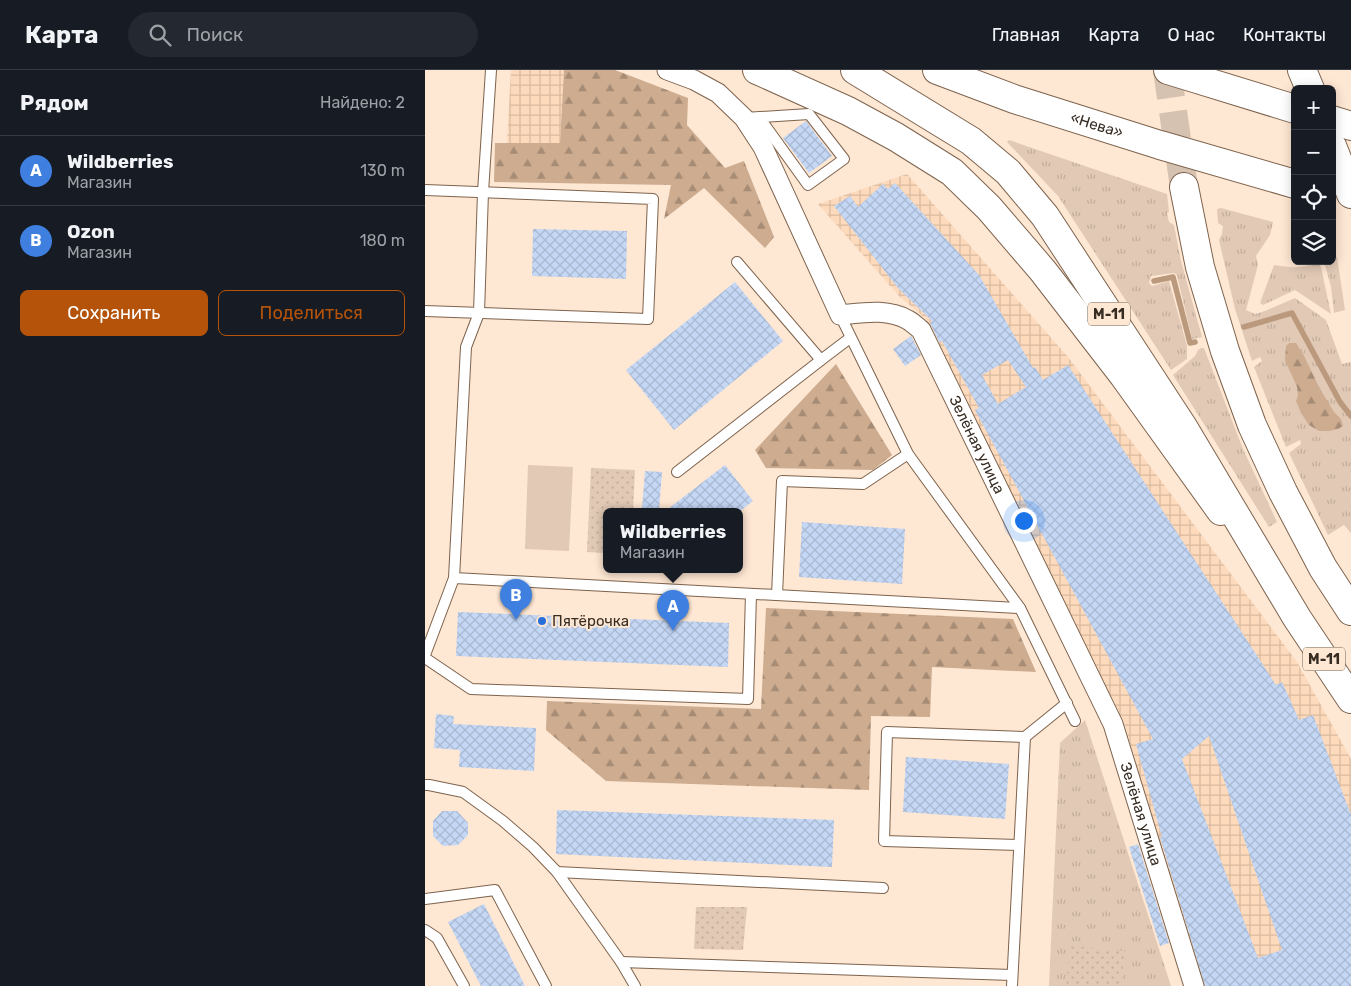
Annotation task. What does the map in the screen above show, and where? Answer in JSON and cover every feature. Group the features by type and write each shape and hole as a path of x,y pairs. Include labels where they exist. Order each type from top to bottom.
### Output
{"main road":[{"name":"М-11","path":"757,70 848,111 896,137 952,172 989,208 1043,271 1124,376 1297,618 1351,699"},
{"name":"М-11","path":"855,70 971,141 1008,172 1045,216 1183,427 1297,618"},
{"name":"«Нева»","path":"937,70 1014,99 1160,145 1291,183"},
{"path":"1168,70 1291,108"},
{"path":"1302,70 1308,85"},
{"path":"1336,121 1351,126"},
{"path":"1336,156 1351,194"},
{"path":"1184,187 1200,267 1225,351 1253,425 1283,492 1323,568 1351,611"},
{"path":"1336,196 1351,201"}],"street":[{"path":"667,70 694,80 718,93 752,118 763,147 840,316"},
{"name":"Зелёная улица","path":"840,316 875,311 893,314 907,319 921,330 1113,724 1194,986"}],"lane":[{"path":"491,70 483,192 479,313 466,347 454,578 425,656 471,690 748,698 751,594"},
{"path":"809,114 844,159 808,186 752,118 809,114"},
{"path":"425,190 653,199 649,319 425,311"},
{"path":"737,262 821,360"},
{"path":"840,316 908,454 1020,608 1075,721"},
{"path":"677,472 850,338"},
{"path":"777,595 782,481 863,484 908,454"},
{"path":"454,578 1020,608"},
{"path":"1019,845 884,841 887,732 1025,737 1067,704"},
{"path":"621,962 1012,981 1025,737"},
{"path":"425,785 463,792 503,821 533,847 557,872 621,962 635,986"},
{"path":"557,872 883,888"},
{"path":"425,899 495,890 546,986"},
{"path":"425,930 437,938 463,986"}],"shaded area":[{"path":"511,70 564,70 560,143 507,143"},
{"path":"907,174 1068,357 1297,662 1351,759 1351,986 1201,986 1125,726 962,391 925,318 899,296 818,204"}],"green space":[{"path":"564,70 615,70 688,98 687,125 725,168 744,161 774,237 765,248 704,188 664,219 671,185 494,182 495,143 560,143"},
{"path":"1009,140 1167,194 1169,222 1174,225 1181,261 1202,337 1192,339 1177,275 1174,273 1151,276 1149,283 1152,286 1169,281 1187,346 1187,359 1171,370 1058,196 1007,142"},
{"path":"1221,208 1273,222 1270,235 1256,256 1258,265 1246,310 1255,314 1295,298 1326,320 1342,364 1350,362 1351,364 1351,533 1344,525 1328,535 1289,453 1301,444 1300,440 1286,447 1254,367 1262,361 1260,357 1252,361 1235,309 1219,240 1223,226 1218,223 1217,209"},
{"path":"1336,257 1345,310 1334,313 1331,287 1325,265 1336,265"},
{"path":"1274,265 1320,265 1321,267 1331,314 1295,290 1263,305 1260,303"},
{"path":"1289,343 1296,343 1320,389 1334,412 1341,419 1343,426 1329,431 1319,431 1309,425 1301,413 1296,401 1298,395 1297,387 1285,360 1286,346"},
{"path":"1201,348 1204,348 1243,449 1277,522 1269,527 1173,375 1195,356"},
{"path":"836,364 892,455 873,470 766,468 755,450"},
{"path":"528,465 573,467 569,551 525,549"},
{"path":"591,468 635,470 633,508 603,508 603,553 587,552"},
{"path":"766,608 1013,619 1036,672 932,667 930,717 871,716 869,790 606,781 546,730 547,701 761,709"},
{"path":"1085,720 1171,986 1049,986 1060,743"},
{"path":"696,907 747,907 743,950 694,949"},
{"path":"1070,946 1125,951 1121,986 1066,986"}],"building":[{"path":"806,121 832,156 809,173 783,138"},
{"path":"895,183 979,275 1033,368 1035,367 1043,380 1068,365 1276,685 1282,682 1299,720 1313,715 1351,815 1351,986 1205,986 1160,837 1162,837 1136,744 1153,739 975,410 979,408 942,341 939,342 930,323 932,321 898,288 834,206 850,196 858,207 883,184 888,189","holes":["1008,360 1026,387 998,404 982,375","1209,736 1282,950 1258,958 1182,759"]},
{"path":"533,229 627,231 626,279 532,276"},
{"path":"735,282 783,341 674,430 626,370"},
{"path":"911,336 921,355 905,366 893,349"},
{"path":"725,465 753,501 743,509 669,508"},
{"path":"645,471 662,472 659,508 642,508"},
{"path":"802,522 905,529 902,584 799,577"},
{"path":"458,612 729,623 728,667 456,656"},
{"path":"436,714 454,716 453,724 536,728 534,771 459,767 460,750 434,748"},
{"path":"906,757 1009,764 1005,819 903,812"},
{"path":"557,810 834,820 832,867 556,854"},
{"path":"442,811 457,811 468,823 468,835 458,845 443,846 433,836 433,821"},
{"path":"1138,844 1169,943 1160,946 1129,847"},
{"path":"484,904 525,986 481,986 448,922"}],"waterway":[{"path":"1154,281 1173,277 1190,343 1195,342"},
{"path":"1244,327 1292,313 1340,402 1351,416"}],"tunnel":[{"path":"1167,70 1184,187"}],"place":[{"name":"Ozon","path":"516,620"},
{"name":"Пятёрочка","path":"542,621"},
{"name":"Wildberries","path":"673,631"}]}
